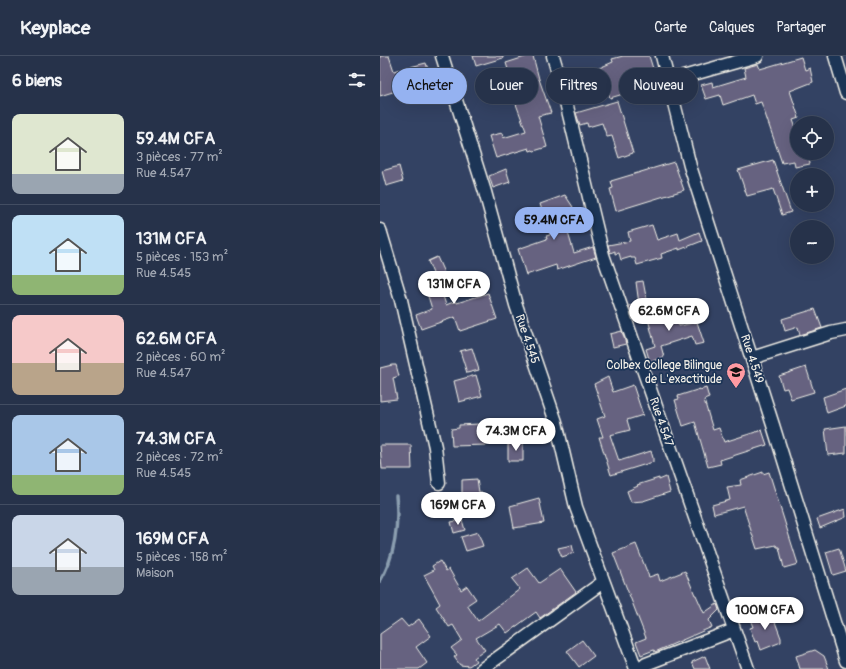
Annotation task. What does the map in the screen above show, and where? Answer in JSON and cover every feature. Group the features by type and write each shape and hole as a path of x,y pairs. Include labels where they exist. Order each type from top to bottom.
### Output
{"street":[{"name":"Rue 4.545","path":"442,56 485,192 516,305 556,422 576,507 636,669"},
{"name":"Rue 4.547","path":"553,56 564,94 603,255 748,669"},
{"name":"Rue 4.549","path":"662,56 665,68"},
{"path":"698,73 757,56"},
{"path":"835,56 846,93"},
{"name":"Rue 4.549","path":"675,104 690,166 752,358 846,661"},
{"path":"380,230 403,308 435,447 439,483"},
{"path":"752,358 831,333 846,330"},
{"path":"482,669 603,582"},
{"path":"640,669 646,664 734,630"}],"building":[{"path":"380,56 389,56 393,68 392,92 380,96"},
{"path":"473,56 503,56 503,58 476,66"},
{"path":"528,56 533,56 536,68 508,68 506,63"},
{"path":"623,56 649,56 653,68 619,68 619,95 611,98 611,68 599,68 613,62 612,59"},
{"path":"801,57 805,70 810,68 813,82 790,91 798,116 790,116 790,160 809,160 810,164 795,167 794,161 782,163 761,102 755,104 752,95 723,105 720,95 706,99 701,85 712,82 713,87 746,77 744,68 758,64 760,69"},
{"path":"426,63 427,68 406,68"},
{"path":"538,75 546,99 546,104 548,104 551,113 538,116 547,147 534,151 530,151 529,148 496,158 489,136 502,133 503,138 526,131 516,104 538,104"},
{"path":"617,101 633,153 619,158 612,136 607,137 602,123 588,127 587,123 580,125 576,113"},
{"path":"773,160 791,212 782,215 773,189 747,196 738,170"},
{"path":"674,162 684,190 616,211 610,189 613,188 611,181"},
{"path":"399,166 403,181 386,186 382,171"},
{"path":"506,169 510,182 493,188 489,176"},
{"path":"565,195 573,207 568,211 572,224 566,226 574,253 593,247 596,257 557,270 556,265 526,275 518,249 547,239 546,236 550,235 540,204"},
{"path":"652,225 657,240 678,233 680,240 699,232 702,241 679,250 679,248 661,254 662,258 637,265 635,258 631,257 621,260 619,253 615,254 615,251 610,253 608,245 630,241 628,232"},
{"path":"437,257 449,284 440,287 446,305 488,293 497,319 460,331 455,317 421,329 416,315 432,309 428,296 430,295 424,280 434,276 428,261"},
{"path":"643,281 647,302 650,301 652,313 633,317 629,306 639,304 636,282"},
{"path":"673,307 679,326 697,322 704,343 695,345 692,336 661,346 664,357 650,362 646,349 655,346 647,315"},
{"path":"815,309 822,328 800,335 798,327 785,331 782,319"},
{"path":"622,331 626,344 613,347 610,334"},
{"path":"472,348 479,370 467,373 460,351"},
{"path":"396,365 399,376 393,378 397,399 380,401 380,368"},
{"path":"806,367 814,392 791,399 787,388 783,389 779,376"},
{"path":"476,375 482,396 459,402 454,381"},
{"path":"608,377 613,392 633,385 643,415 627,420 630,430 610,435 619,461 651,451 653,458 653,462 611,475 599,437 603,437 597,419 605,416 594,384"},
{"path":"706,388 709,398 704,400 713,430 719,428 724,442 762,430 767,445 720,460 721,464 708,467 695,422 683,426 675,400 679,399 678,396"},
{"path":"846,389 846,406 827,413 823,397"},
{"path":"479,424 480,433 497,431 498,442 487,442 487,445 452,446 451,429 459,428 459,425"},
{"path":"846,426 846,453 828,455 825,429"},
{"path":"523,442 523,461 508,461 508,444"},
{"path":"380,445 411,445 412,469 382,469"},
{"path":"763,472 763,474 769,472 798,564 784,568 779,547 776,545 757,549 743,506 714,514 712,505 730,500 727,487 741,485 740,480"},
{"path":"666,477 670,492 643,501 631,502 627,491 638,486 637,485"},
{"path":"477,479 479,492 482,492 480,508 462,507 462,480"},
{"path":"539,498 544,523 514,528 510,506"},
{"path":"845,509 846,517 820,528 817,519"},
{"path":"462,520 465,530 454,533 451,522"},
{"path":"478,532 483,546 466,551 461,537"},
{"path":"636,544 649,577 658,574 660,581 685,571 704,613 717,604 719,610 709,620 712,627 655,652 654,650 641,655 636,642 646,638 613,553"},
{"path":"572,545 574,553 562,557 558,548"},
{"path":"839,548 846,571 833,575 826,552"},
{"path":"440,561 446,571 449,569 461,590 467,586 476,599 467,605 478,621 520,589 512,579 528,568 539,583 560,569 576,592 540,618 536,612 507,633 500,624 476,638 485,650 474,658 476,661 469,666 460,665 454,657 457,655 451,648 462,640 453,625 449,627 436,607 440,604 424,575 434,570 432,566"},
{"path":"771,611 781,638 781,642 761,650 758,641 755,642 750,628 753,627 750,619"},
{"path":"401,619 408,627 419,619 431,636 416,647 427,663 419,669 380,669 380,634"},
{"path":"582,640 594,656 579,667 567,651"},
{"path":"815,650 824,656 829,669 800,669 796,656"},
{"path":"705,656 710,669 695,669 692,662"}],"waterway":[{"path":"380,581 389,562 395,540 397,518 396,496"}],"place":[{"name":"Colbex College Bilingue de L'exactitude","path":"736,389"}]}
